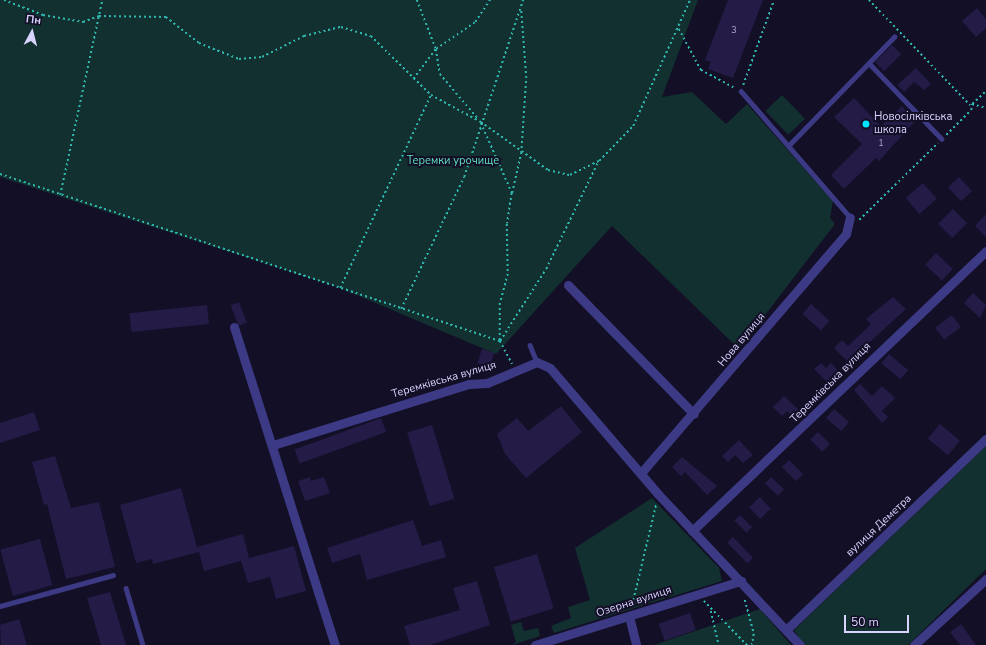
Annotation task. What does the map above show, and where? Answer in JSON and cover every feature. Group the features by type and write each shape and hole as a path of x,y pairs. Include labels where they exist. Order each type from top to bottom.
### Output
{"street":[{"name":"Нова вулиця","path":"641,473 694,414 846,234 850,217"},
{"name":"Теремківська вулиця","path":"692,531 986,251"},
{"path":"568,285 694,414"},
{"path":"234,327 273,445 335,645"},
{"path":"537,362 550,368 658,494 743,584 788,628 800,645"},
{"name":"Теремківська вулиця","path":"273,445 469,384 487,383 537,362"},
{"name":"вулиця Деметра","path":"788,628 986,439"},
{"path":"914,645 986,579"},
{"name":"Озерна вулиця","path":"535,645 698,595 743,584"},
{"path":"629,616 636,645"}],"lane":[{"path":"789,145 894,37"},
{"path":"869,63 942,139"},
{"path":"741,91 850,217"},
{"path":"530,344 537,362"},
{"path":"0,606 113,575"},
{"path":"126,588 143,645"}],"path":[{"path":"4,0 43,15 83,22 99,16 166,17 199,44 239,59 262,58 304,36 340,27 371,36 413,79 431,95 481,122 520,153 548,170 570,175 598,161"},
{"path":"60,195 102,0"},
{"path":"417,0 436,50 440,74 481,122 512,194"},
{"path":"413,79 436,50 475,22 490,0"},
{"path":"401,309 464,177 487,100 504,65 523,0"},
{"path":"500,340 546,269 598,161 632,126 679,29 690,0"},
{"path":"679,29 701,70 741,91 774,0"},
{"path":"869,0 971,105 986,108"},
{"path":"517,370 500,340 500,303 508,274 507,224 520,153 526,78 521,9"},
{"path":"850,217 861,221 971,110 971,105 986,91"},
{"path":"340,288 431,95"},
{"path":"0,174 401,309 500,340"},
{"path":"629,616 658,494"},
{"path":"743,584 746,610 754,634 752,645"},
{"path":"698,595 747,645"},
{"path":"711,609 718,645"}],"green space":[{"name":"Теремки урочище","path":"0,0 698,0 662,97 692,92 726,124 747,104 833,201 830,218 835,224 739,349 612,226 496,354 340,288 0,177"},
{"path":"782,95 805,119 788,135 765,111"},
{"path":"986,446 986,569 908,645 804,645 794,630"},
{"path":"652,498 719,568 722,581 554,633 551,626 571,618 568,607 590,600 575,548"},
{"path":"760,609 791,645 654,645"},
{"path":"521,622 524,631 538,628 540,636 512,645 516,642 511,625"}],"building":[{"path":"728,0 763,0 733,78 708,69 711,62 705,60"},
{"path":"977,8 986,19 986,28 976,37 962,21"},
{"path":"892,45 901,54 884,71 875,62"},
{"path":"916,68 931,84 924,90 914,82 904,92 897,85"},
{"path":"854,98 881,126 902,106 916,120 879,161 876,158 844,189 831,175 862,144 834,117"},
{"path":"959,177 972,191 961,201 948,187"},
{"path":"923,183 937,199 919,214 906,198"},
{"path":"953,209 967,223 952,238 938,224"},
{"path":"986,214 986,237 975,226"},
{"path":"936,253 953,269 942,280 925,265"},
{"path":"973,293 986,305 980,318 964,303"},
{"path":"893,297 906,309 848,362 834,348 842,340 848,346 871,324 866,319"},
{"path":"239,302 247,323 238,326 231,305"},
{"path":"811,304 830,321 821,330 802,314"},
{"path":"207,305 209,324 131,332 129,313"},
{"path":"952,315 961,327 944,340 935,328"},
{"path":"482,349 494,353 490,367 477,363"},
{"path":"889,354 908,370 900,379 881,363"},
{"path":"821,363 826,368 831,363 839,372 828,383 814,369"},
{"path":"860,384 872,396 882,386 895,398 882,411 888,417 882,423 854,390"},
{"path":"784,396 799,410 792,416 787,411 782,416 773,407"},
{"path":"561,406 582,432 526,478 505,454 497,434 517,418 528,431"},
{"path":"834,409 849,422 841,431 826,418"},
{"path":"34,412 40,430 0,443 0,423"},
{"path":"381,418 386,432 300,464 295,449"},
{"path":"940,424 960,441 948,455 928,439"},
{"path":"432,425 455,499 430,506 407,433"},
{"path":"818,432 830,444 822,452 810,440"},
{"path":"739,440 753,455 743,463 735,455 728,462 722,456"},
{"path":"55,456 71,508 99,502 115,567 66,579 47,504 44,505 32,462"},
{"path":"682,457 717,486 707,495 685,472 681,476 672,467"},
{"path":"789,460 803,474 796,481 782,467"},
{"path":"310,477 311,481 324,477 330,493 305,501 298,481"},
{"path":"771,477 784,489 778,496 765,484"},
{"path":"181,488 197,547 243,534 249,558 294,546 306,591 276,599 270,577 248,583 241,561 204,571 199,552 153,564 152,559 136,563 120,505"},
{"path":"760,497 771,509 760,519 749,507"},
{"path":"740,515 752,527 746,533 734,521"},
{"path":"413,520 422,546 441,540 446,557 367,580 360,554 332,563 327,548"},
{"path":"733,537 753,558 747,563 727,543"},
{"path":"40,539 52,585 13,596 0,550"},
{"path":"537,554 554,609 511,622 494,567"},
{"path":"477,581 490,625 430,645 410,645 404,626 460,610 453,588"},
{"path":"110,592 126,645 101,645 87,598"},
{"path":"690,613 696,630 665,641 659,624"},
{"path":"19,619 27,645 1,645 0,625"},
{"path":"961,624 976,645 960,645 950,632"}],"place":[{"name":"Новосілківська школа","path":"866,124"}]}
